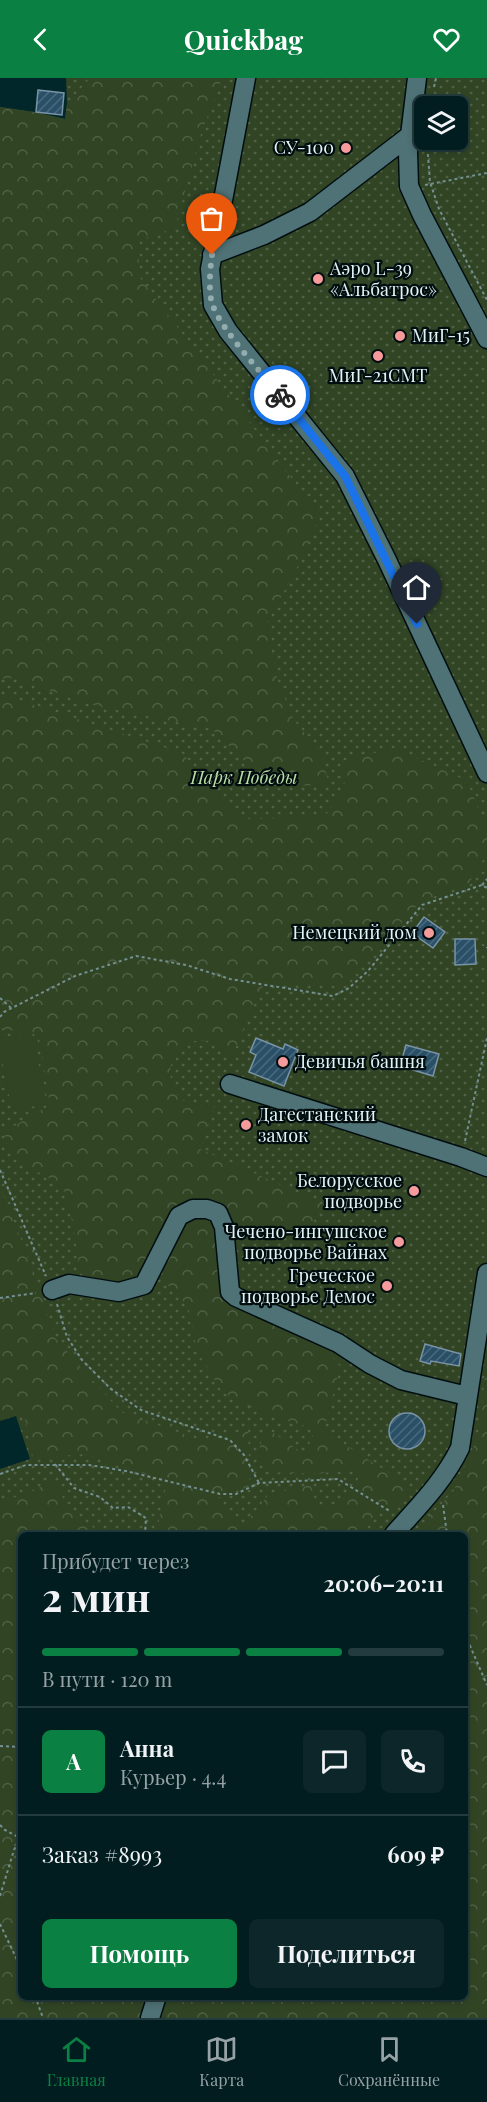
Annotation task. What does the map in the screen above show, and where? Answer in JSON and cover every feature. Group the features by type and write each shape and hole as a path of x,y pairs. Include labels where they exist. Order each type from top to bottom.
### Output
{"lane":[{"path":"246,78 212,255 210,269 213,305 228,331 345,476 487,773"},
{"path":"417,78 417,96"},
{"path":"212,255 264,235 310,212 414,141"},
{"path":"414,144 408,152 409,186 487,339"},
{"path":"230,1084 487,1167"},
{"path":"52,1290 69,1284 119,1292 144,1285 179,1216 193,1209 207,1209 218,1213 224,1227 230,1292 338,1343 370,1364 401,1380 467,1396"},
{"path":"400,1528 434,1489 460,1448 467,1396 479,1378 487,1273"},
{"path":"150,2018 156,2000"}],"path":[{"path":"421,150 439,209 487,300"},
{"path":"412,191 430,182 487,173"},
{"path":"0,1017 11,1008 75,976 136,956 186,965 230,979 333,996 349,988 368,971 422,905 482,885 487,879"},
{"path":"482,885 487,888"},
{"path":"0,998 11,1008"},
{"path":"461,1157 487,1038"},
{"path":"0,1170 52,1290 67,1337 82,1360 111,1389 141,1410 230,1440 244,1455 259,1482"},
{"path":"0,1298 52,1290"},
{"path":"55,1464 74,1488 100,1497 113,1508 128,1507 146,1518 146,1532"},
{"path":"0,1474 26,1465 89,1465 220,1494 236,1494 259,1482 338,1479 400,1528"},
{"path":"434,1489 443,1506 447,1532"},
{"path":"468,1642 487,1685"},
{"path":"0,1746 18,1747"},
{"path":"0,1825 18,1836"},
{"path":"0,1896 10,1860 18,1842"},
{"path":"0,1924 18,1962"},
{"path":"36,2000 43,2018"}],"green space":[{"name":"Парк Победы","path":"66,78 487,78 487,2018 0,2018 0,1469 30,1459 16,1416 0,1421 0,107 65,119"},
{"path":"90,78 222,78 200,137 175,228 140,240 138,275 320,516 301,560 267,623 277,678 293,719 321,752 329,785 270,786 212,729 92,705 14,678 0,679 0,107 65,119 67,104"},
{"path":"0,694 182,753 241,819 324,817 345,789 342,761 395,748 467,781 487,829 487,854 469,883 420,902 345,986 264,982 230,1061 211,1041 186,1044 176,1052 172,1060 173,1086 183,1100 197,1106 215,1104 200,1149 321,1203 305,1242 246,1219 226,1288 228,1304 249,1303 292,1320 325,1348 340,1366 324,1431 415,1490 376,1515 364,1532 157,1530 167,1481 86,1454 33,1458 24,1414 0,1414 0,1187 34,1272 55,1338 121,1412 209,1443 248,1429 250,1486 215,1499 242,1528 269,1494 311,1485 318,1511 348,1499 364,1467 317,1474 270,1472 258,1454 265,1427 305,1455 315,1429 267,1415 222,1392 197,1351 188,1306 162,1279 128,1285 96,1286 80,1272 73,1224 62,1185 12,1158 4,1132 50,1105 38,1032 5,1030 0,1027"},
{"path":"32,1032 47,1104 12,1110 0,1050 0,1038"},
{"path":"487,1360 487,2018 161,2018 166,2000 468,2000 468,1532 416,1532 454,1490 478,1437"},
{"path":"59,1480 65,1508 93,1527 93,1532 18,1532 18,1838 14,1845 13,1865 18,1868 18,2000 149,2000 144,2018 0,2018 0,1503"}],"building":[{"path":"38,90 64,93 62,115 36,112"},
{"name":"Немецкий дом","path":"424,917 445,932 433,948 412,933"},
{"path":"455,939 475,939 476,964 455,965"},
{"name":"Девичья башня","path":"256,1038 283,1049 285,1044 298,1050 284,1086 249,1072 256,1055 250,1052"},
{"path":"406,1045 439,1054 433,1076 400,1066"},
{"path":"425,1344 461,1354 459,1366 420,1361"},
{"path":"407,1413 420,1418 425,1431 420,1444 407,1449 394,1444 389,1431 394,1418"}],"way so far":[{"path":"212,255 210,269 213,305 228,331 280,395"}],"place":[{"name":"СУ-100","path":"346,148"},
{"name":"Аэро L-39 «Альбатрос»","path":"318,279"},
{"name":"МиГ-15","path":"400,336"},
{"name":"МиГ-21СМТ","path":"378,356"},
{"name":"Немецкий дом","path":"429,933"},
{"name":"Девичья башня","path":"283,1062"},
{"name":"Дагестанский замок","path":"246,1125"},
{"name":"Белорусское подворье","path":"414,1191"},
{"name":"Чечено-ингушское подворье Вайнах","path":"399,1242"},
{"name":"Греческое подворье Демос","path":"387,1286"}],"route":[{"path":"280,395 345,476 417,624"}]}
